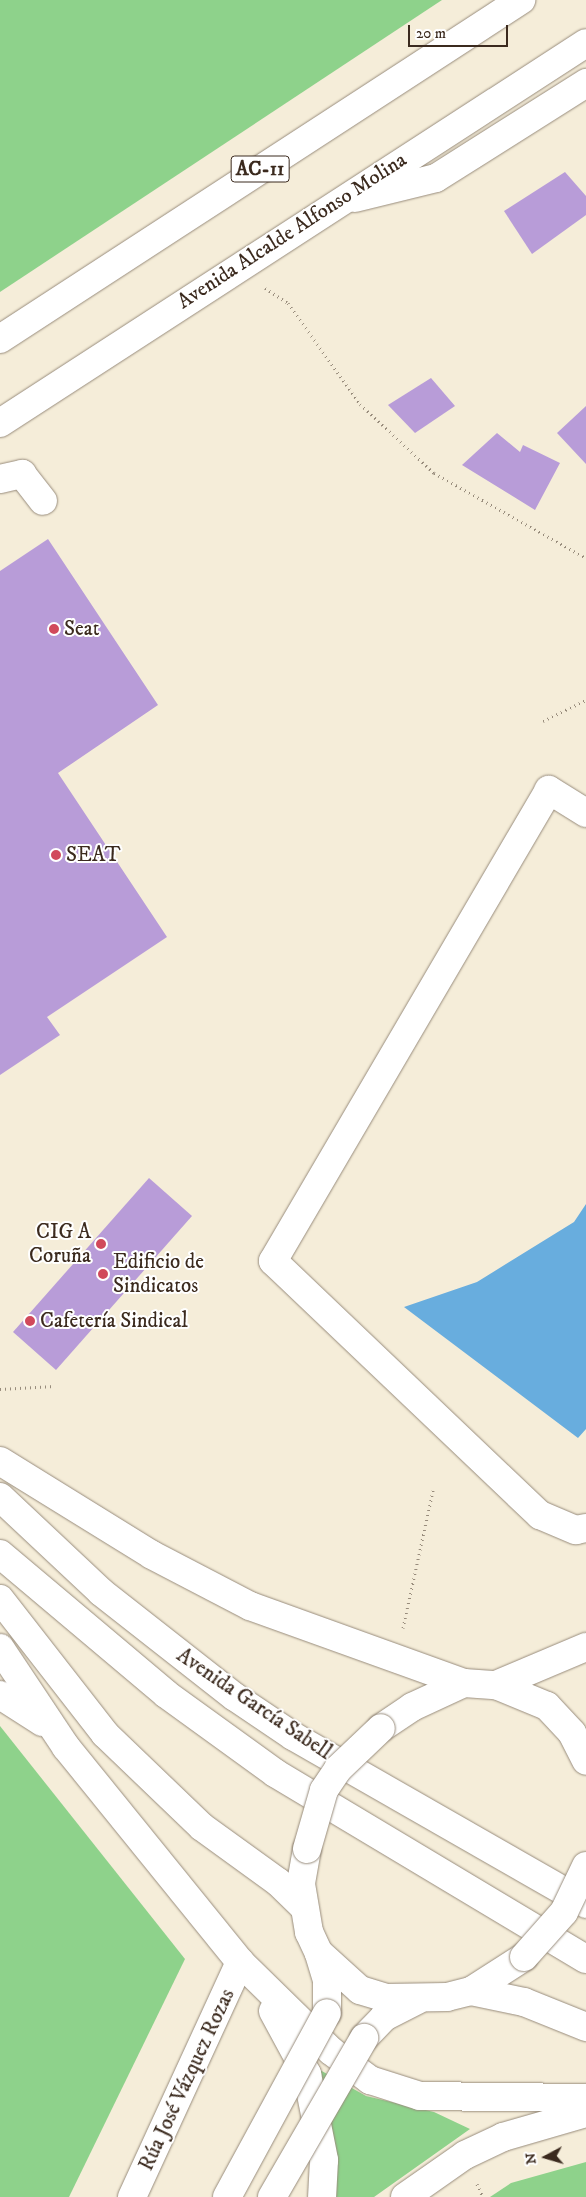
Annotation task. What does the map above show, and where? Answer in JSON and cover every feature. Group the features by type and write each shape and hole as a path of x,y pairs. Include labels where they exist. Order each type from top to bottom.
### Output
{"main road":[{"name":"AC-11","path":"0,339 521,0"},
{"name":"Avenida Alcalde Alfonso Molina","path":"0,423 234,267 586,43"},
{"path":"334,203 436,178 586,83"},
{"path":"0,480 22,474 44,500"},
{"path":"586,814 549,790 273,1261 540,1515 576,1530 586,1528"},
{"path":"0,1461 152,1555 250,1606 464,1683 496,1685 547,1706 572,1733 586,1761"},
{"name":"Avenida García Sabell","path":"0,1497 101,1592 235,1697 293,1736 586,1904"},
{"name":"Avenida García Sabell","path":"0,1554 166,1694 275,1773 586,1958"},
{"path":"0,1599 105,1734 202,1827 278,1882 302,1906"},
{"path":"496,1685 572,1657 586,1647"},
{"path":"0,1648 66,1747"},
{"path":"226,2197 327,2012 327,1980 302,1906 307,1849 324,1790 338,1769 381,1728 412,1707 464,1683"},
{"path":"0,1695 38,1718 66,1747 240,1962 284,2027 307,2074 324,2160 322,2197"},
{"path":"472,1991 524,1957 564,1912 586,1866"},
{"path":"319,1953 360,1990 418,2000"},
{"path":"240,1962 331,2051 370,2080 394,2091 448,2098 586,2098"},
{"name":"Rúa José Vázquez Rozas","path":"132,2197 240,1962"},
{"path":"272,2197 364,2038 384,2017 418,2000 472,1991 524,2002 586,2027"},
{"path":"405,2197 465,2155 495,2140 529,2126 586,2113"}],"path":[{"path":"234,267 288,303 360,404 434,472 586,558"},
{"path":"543,721 586,700"},
{"path":"0,1389 55,1386"},
{"path":"402,1632 433,1490"}],"green space":[{"path":"0,0 442,0 0,292"},
{"path":"0,1726 185,1959 69,2197 0,2197"},
{"path":"320,2070 366,2096 434,2112 470,2129 374,2197 330,2197"},
{"path":"586,2162 586,2197 490,2197 511,2183"}],"water":[{"path":"586,1204 586,1429 578,1438 404,1307 477,1282 574,1222"}],"building":[{"path":"565,172 586,196 586,215 532,254 504,211"},
{"path":"431,378 455,406 415,433 388,405"},
{"path":"586,406 586,464 557,433"},
{"path":"497,433 520,452 523,445 560,463 535,510 462,465"},
{"path":"48,539 158,705 58,773 167,937 47,1017 60,1035 0,1075 0,571"},
{"name":"Edificio de Sindicatos","path":"149,1178 192,1216 56,1370 13,1332"}],"place":[{"name":"Seat","path":"54,629"},
{"name":"SEAT","path":"56,855"},
{"name":"CIG A Coruña","path":"101,1244"},
{"name":"Edificio de Sindicatos","path":"103,1274"},
{"name":"Cafetería Sindical","path":"30,1321"}]}
